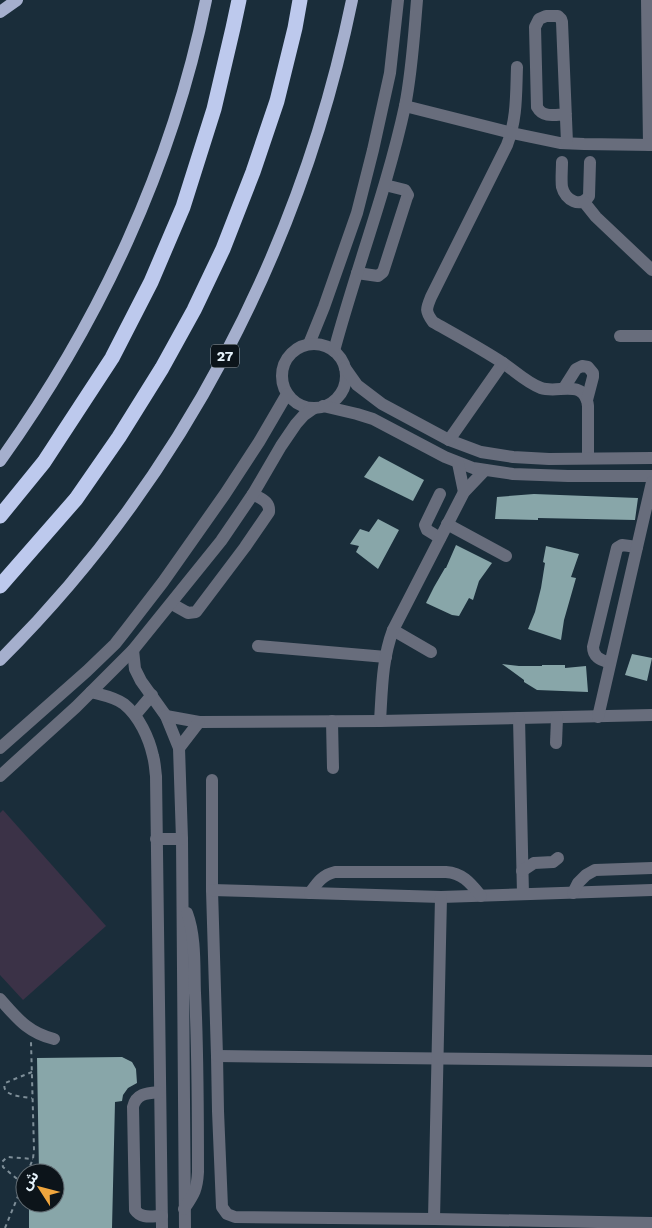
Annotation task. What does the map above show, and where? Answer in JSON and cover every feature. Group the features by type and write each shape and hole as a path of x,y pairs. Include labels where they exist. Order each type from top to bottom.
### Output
{"highway":[{"path":"0,516 44,462 112,358 151,282 183,207 214,109 239,0"},
{"path":"0,586 76,499 114,445 162,368 194,310 223,249 253,172 277,102 300,0"}],"main road":[{"path":"0,12 17,0"},
{"path":"0,461 36,410 67,359 108,284 126,246 171,129 194,53 206,0"},
{"name":"27","path":"0,660 41,618 121,520 191,416 224,358 268,268 300,188 338,65 352,0"}],"street":[{"path":"309,344 327,300 357,213 390,73 398,0"},
{"path":"334,351 384,185 405,106 412,58 417,0"},
{"path":"405,106 512,133 564,143 651,145 647,0"},
{"path":"562,114 543,114 538,110 536,104 535,27 539,19 546,16 558,16 562,22 562,114 564,143"},
{"path":"517,67 516,108 512,133 427,308 428,315 433,322 503,363 541,388 551,390 571,388 584,394 587,400"},
{"path":"562,162 564,191 569,198 576,202 584,202 590,193 590,162"},
{"path":"357,272 378,276 383,272 408,194 405,190 384,185"},
{"path":"584,202 596,217 652,270"},
{"path":"620,336 652,336"},
{"path":"0,776 91,692 133,650 222,541 296,424 304,415 319,407 332,402 339,395 345,378 341,359 326,346 318,344 305,345 295,350 287,358 282,369 282,380 288,394 299,404 319,407 357,414 372,419 458,463 473,468 513,474 652,476"},
{"path":"450,440 503,363"},
{"path":"564,388 576,369 582,366 588,367 593,373 587,400 588,458"},
{"path":"344,368 357,385 382,404 450,440 481,452 513,457 548,459 652,458"},
{"path":"17,761 2,746 87,671 114,644 178,561 235,479 288,394"},
{"path":"386,426 386,416 394,410"},
{"path":"458,463 464,492"},
{"path":"380,721 386,657 393,630 464,492 485,470"},
{"path":"598,717 652,482"},
{"path":"172,604 188,613 196,612 222,578 269,512 270,508 266,501 253,494"},
{"path":"440,494 425,525 426,530 440,538"},
{"path":"447,524 506,556"},
{"path":"610,663 595,656 593,648 617,548 622,545 637,547"},
{"path":"178,561 195,574"},
{"path":"393,630 431,652"},
{"path":"258,646 386,657"},
{"path":"133,650 135,669 141,681 166,716 179,748 182,839 185,1228"},
{"path":"91,692 111,697 124,704 135,715 146,735 153,756 156,776 162,1222 140,1215 135,1210 133,1108 135,1100 141,1095 160,1092"},
{"path":"135,715 152,695"},
{"path":"166,716 199,722 380,721 652,715"},
{"path":"519,718 523,894"},
{"path":"556,743 557,718"},
{"path":"332,721 334,768"},
{"path":"179,748 199,722"},
{"path":"212,780 212,890 218,1111 222,1207 226,1214 235,1217 279,1218 652,1223"},
{"path":"156,839 182,839"},
{"path":"522,871 534,863 553,862 558,858"},
{"path":"574,892 578,883 595,870 652,868"},
{"path":"310,893 319,880 327,874 335,872 452,872 463,876 481,896"},
{"path":"212,890 442,897 652,890"},
{"path":"434,1219 442,897"},
{"path":"182,900 188,916 194,951 198,1111 197,1185 184,1209"},
{"path":"0,999 31,1030 54,1040"},
{"path":"196,1009 215,1009"},
{"path":"218,1056 652,1061"},
{"path":"198,1111 218,1111"}],"path":[{"path":"31,1030 34,1149 31,1163"},
{"path":"32,1072 5,1083 1,1089 6,1094 33,1098"},
{"path":"15,1177 3,1167 1,1161 8,1157 33,1159"},
{"path":"5,1228 15,1204"}],"shaded area":[{"path":"3,810 106,926 23,1000 0,975 0,813"}],"building":[{"path":"379,456 424,480 413,501 364,477"},
{"path":"534,494 638,498 635,520 495,519 497,497"},
{"path":"378,519 399,530 378,569 356,552 359,546 350,544 360,529 369,532"},
{"path":"456,545 492,563 479,581 473,600 469,598 459,616 452,615 426,603 446,568"},
{"path":"546,546 579,554 571,577 576,578 564,620 561,640 528,629 535,612 541,588"},
{"path":"632,654 652,658 647,681 625,675"},
{"path":"502,664 519,666 565,665 565,668 586,666 588,692 537,690"},
{"path":"122,1057 132,1062 136,1069 137,1083 128,1088 123,1095 122,1101 115,1102 112,1228 29,1228 29,1213 65,1213 65,1163 39,1163 37,1058"}]}
